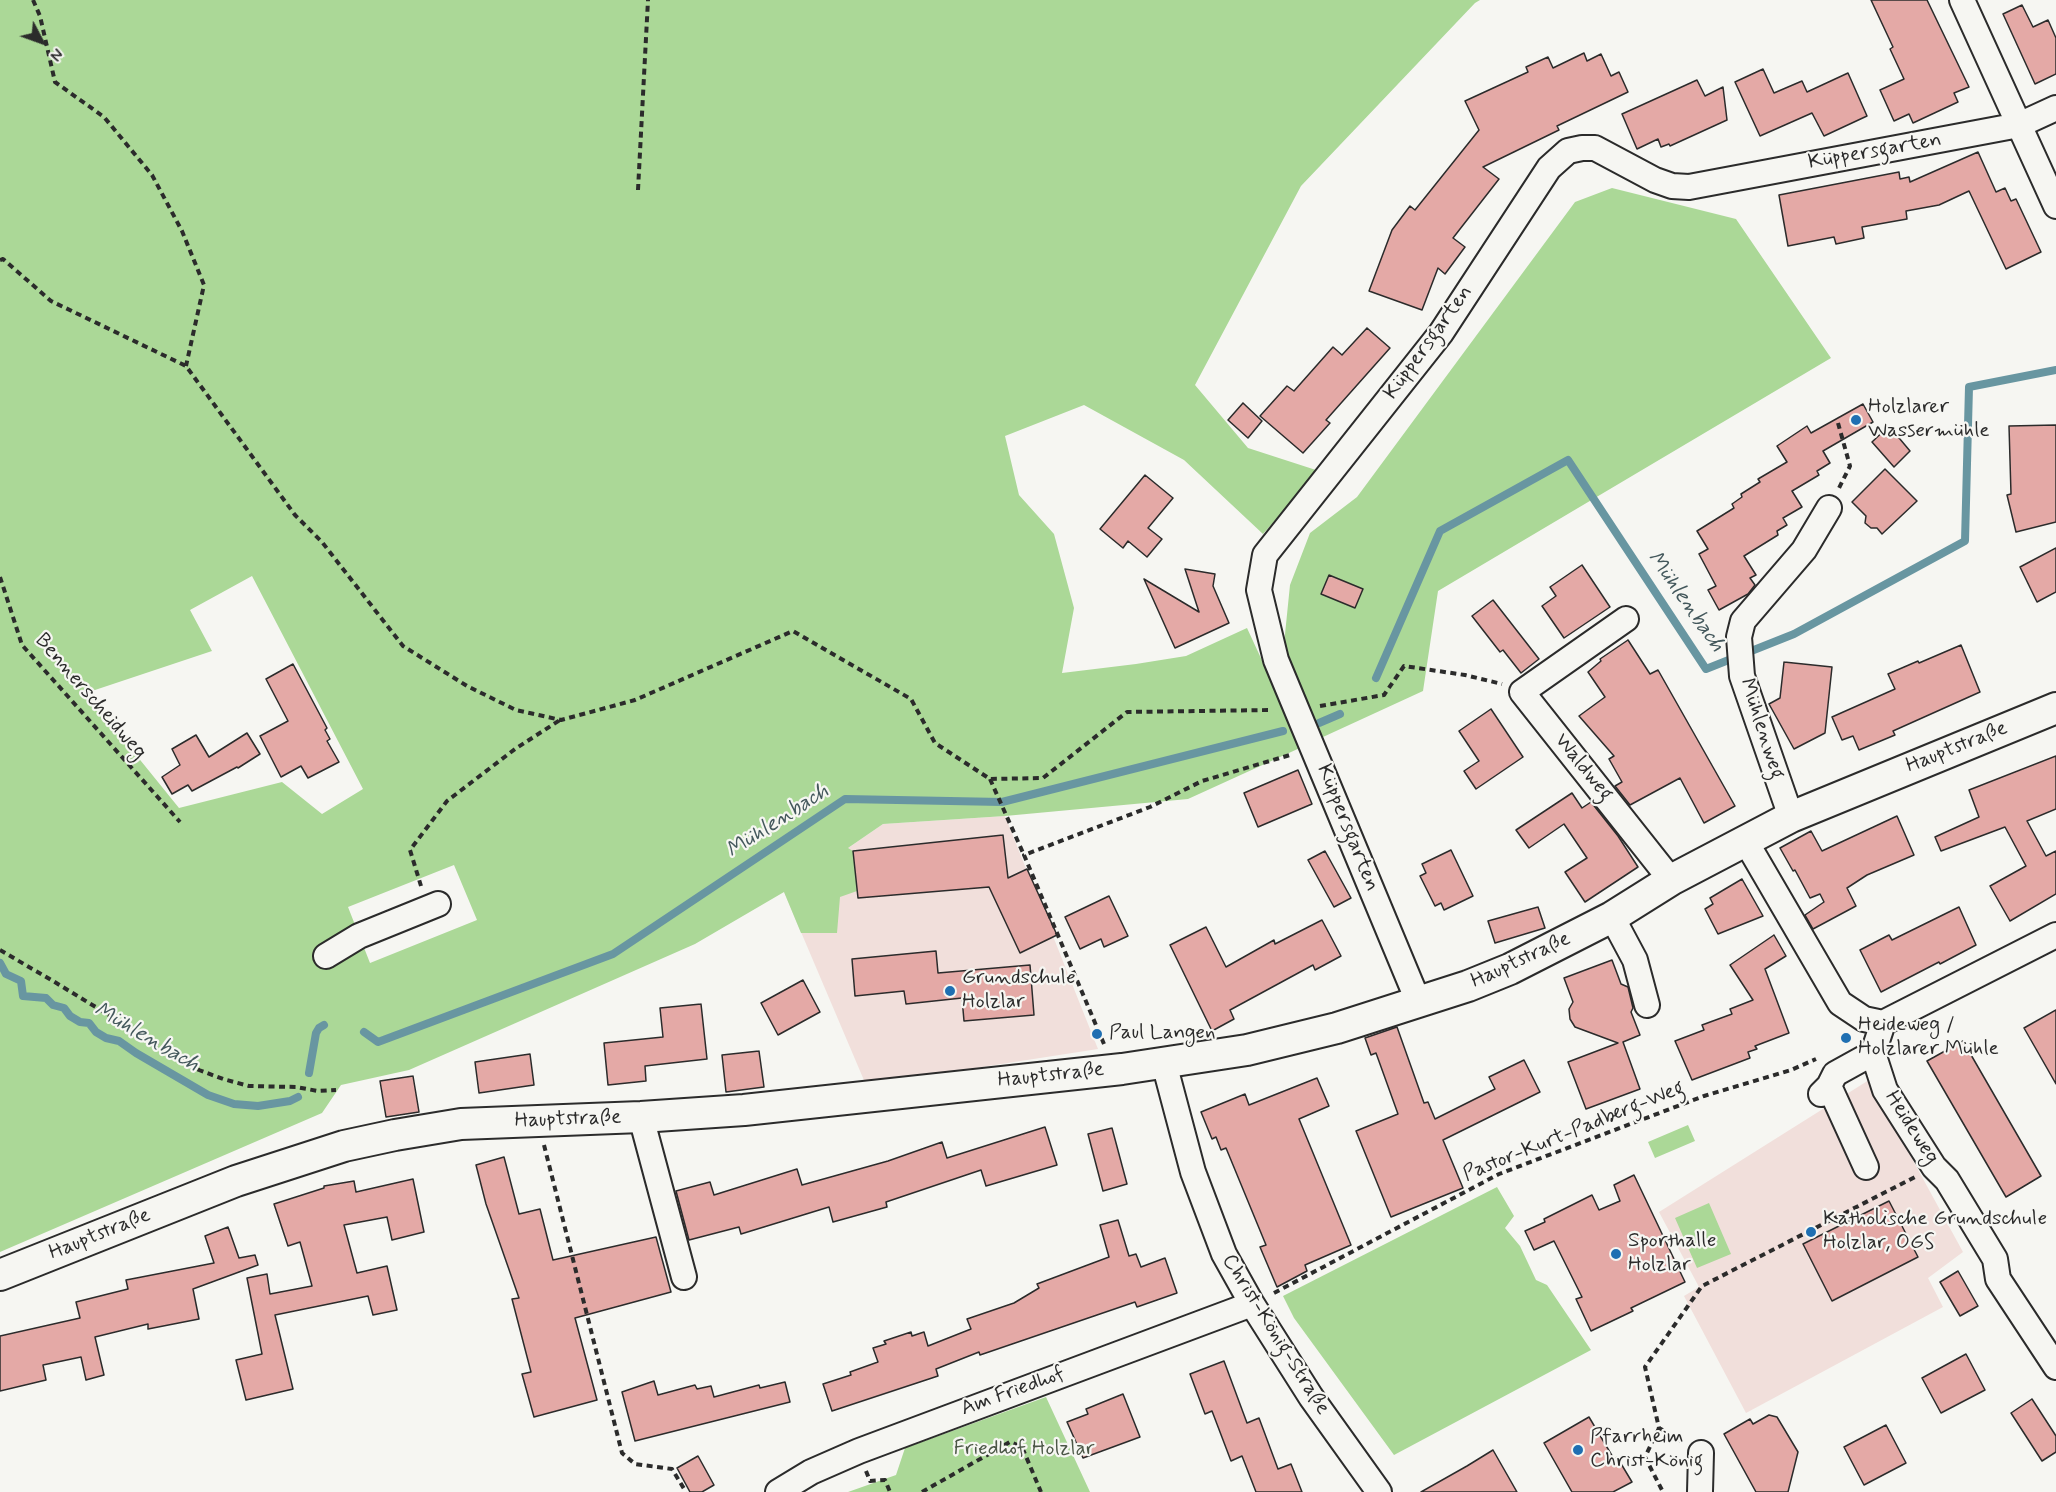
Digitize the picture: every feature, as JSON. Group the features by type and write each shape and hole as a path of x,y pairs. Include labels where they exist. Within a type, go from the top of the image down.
{"main road":[{"name":"Hauptstraße","path":"0,1275 236,1181 344,1146 395,1135 461,1125 641,1118 744,1110 1110,1070 1247,1050 1338,1028 1467,986 1510,969 1612,917 1671,880 1791,817 2056,708"}],"street":[{"path":"1962,0 2056,206"},
{"name":"Küppersgarten","path":"1418,1001 1276,660 1265,623 1259,590 1265,555 1441,333 1549,168 1568,152 1582,148 1595,148 1654,180 1672,186 1689,187 2019,125 2056,108"},
{"name":"Mühlenweg","path":"1791,817 1742,676 1739,637 1743,621 1804,550 1829,508"},
{"path":"1522,692 1626,619"},
{"name":"Waldweg","path":"1522,692 1671,880"},
{"path":"1745,840 1840,1003 1863,1019 1883,1023 2056,935"},
{"path":"326,956 359,936 433,906"},
{"path":"1612,917 1635,960 1647,1005"},
{"path":"1866,1167 1825,1090 1835,1074 1873,1053 1883,1023"},
{"name":"Heideweg","path":"1873,1053 1885,1090 1934,1167 1947,1180 1995,1259 1998,1278 2056,1367"},
{"name":"Christ-König-Straße","path":"1164,1063 1193,1172 1224,1254 1252,1304 1311,1397 1379,1492"},
{"path":"641,1118 684,1277"},
{"name":"Am Friedhof","path":"778,1492 811,1472 900,1434 1252,1304"},
{"path":"1700,1492 1701,1453"}],"path":[{"path":"33,0 40,16 55,82 104,117 152,176 182,231 204,285 186,366"},
{"path":"638,190 648,0"},
{"path":"0,260 3,259 51,301 186,366 295,516 322,542 403,646 467,686 516,710 561,720"},
{"path":"1829,508 1850,466 1838,423"},
{"name":"Bennerscheidweg","path":"0,577 22,645 180,822"},
{"path":"433,906 410,850 447,801 515,749 561,720 635,700 793,631 912,699 935,742 990,779 1107,1052 1110,1070"},
{"path":"990,779 1043,778 1127,712 1298,710 1384,695 1404,666 1465,675 1522,692"},
{"path":"1024,855 1150,807 1202,781 1314,748"},
{"path":"0,950 199,1070 249,1086 296,1087 318,1091 336,1090"},
{"name":"Pastor-Kurt-Padberg-Weg","path":"1252,1304 1499,1174 1704,1096 1791,1070 1824,1055"},
{"path":"541,1121 542,1135 622,1453 635,1464 672,1469 686,1492"},
{"path":"1663,1492 1644,1457 1659,1428 1645,1368 1702,1286 1934,1167"},
{"path":"1659,1428 1701,1453"},
{"path":"922,1492 1010,1442 1022,1447 1041,1492"},
{"path":"884,1492 890,1491 885,1480"}],"shaded area":[{"name":"Grundschule Holzlar","path":"1005,816 1098,1049 866,1085 784,892 883,824"},
{"name":"Katholische Grundschule Holzlar, OGS","path":"1869,1080 1963,1252 1928,1278 1943,1307 1746,1413 1684,1296 1699,1287 1659,1212"}],"green space":[{"path":"0,0 1480,0 1301,186 1195,385 1248,448 1319,471 1263,534 1184,460 1084,405 1005,436 1019,495 1054,534 1074,608 1062,673 1186,656 1247,628 1302,747 1188,799 1005,816 883,824 848,848 853,851 857,891 840,897 837,933 801,933 784,892 695,944 409,1070 341,1085 322,1113 0,1252","holes":["252,576 363,789 322,814 282,782 179,808 86,693 212,651 190,610","454,865 477,920 370,963 348,907"]},
{"path":"1612,188 1736,219 1831,358 1438,591 1423,691 1323,737 1306,702 1284,644 1290,585 1310,533 1357,497 1575,202"},
{"path":"1688,1125 1695,1141 1655,1158 1648,1142"},
{"path":"1497,1187 1514,1216 1505,1228 1520,1246 1536,1280 1547,1285 1591,1350 1394,1455 1294,1318 1283,1296"},
{"path":"1709,1203 1731,1254 1697,1268 1675,1218"},
{"name":"Friedhof Holzlar","path":"1046,1397 1090,1492 848,1492 896,1475 905,1448"}],"building":[{"path":"1871,0 1927,0 1969,87 1954,93 1958,102 1913,123 1909,114 1894,121 1880,90 1904,79 1890,49 1893,47"},
{"path":"2022,5 2033,27 2048,20 2056,38 2056,74 2035,84 2003,14"},
{"path":"1584,53 1587,61 1601,54 1611,76 1619,72 1628,92 1557,126 1559,130 1483,167 1499,179 1453,238 1465,247 1445,274 1438,268 1422,310 1369,291 1392,230 1410,206 1415,210 1479,130 1465,101 1528,72 1526,67 1548,57 1553,68"},
{"path":"1763,69 1774,93 1802,81 1807,92 1848,73 1867,116 1824,136 1812,113 1760,136 1735,82"},
{"path":"1697,80 1705,96 1723,87 1727,120 1670,146 1669,144 1661,147 1658,139 1637,149 1622,114"},
{"path":"1978,152 1996,192 2005,188 2011,201 2016,199 2041,252 2006,269 1969,191 1939,205 1906,211 1907,219 1862,227 1864,238 1836,244 1834,237 1788,246 1779,195 1899,172 1900,179 1909,177 1910,182"},
{"path":"1367,328 1390,348 1326,420 1330,423 1303,453 1260,416 1287,386 1294,391 1333,347 1342,355"},
{"path":"1243,403 1262,421 1248,438 1228,420"},
{"path":"1863,404 1873,422 1823,451 1830,463 1817,471 1819,475 1792,491 1802,507 1783,518 1787,525 1777,531 1778,535 1744,556 1756,575 1750,578 1755,585 1748,594 1719,610 1708,590 1716,586 1699,554 1708,549 1697,531 1734,508 1732,504 1742,497 1741,494 1760,482 1758,479 1787,462 1777,446 1807,426 1811,433"},
{"path":"2056,425 2056,522 2016,532 2007,495 2011,494 2009,426"},
{"path":"1889,426 1910,451 1894,467 1872,442"},
{"path":"1885,469 1917,501 1882,534 1877,528 1871,528 1865,523 1866,516 1852,502"},
{"path":"1145,475 1173,498 1148,528 1162,539 1147,557 1128,541 1123,548 1100,529"},
{"path":"2056,548 2056,592 2037,602 2020,567"},
{"path":"1582,565 1610,607 1564,638 1542,606 1556,596 1550,587"},
{"path":"1185,569 1215,574 1213,586 1229,623 1175,648 1144,579 1199,612"},
{"path":"1329,575 1363,589 1355,608 1321,594"},
{"path":"1493,600 1539,659 1521,673 1503,650 1500,652 1472,616"},
{"path":"1628,640 1650,674 1658,670 1735,806 1704,823 1680,778 1630,805 1615,786 1622,782 1609,759 1614,756 1579,716 1605,697 1588,672 1601,661 1600,659"},
{"path":"1961,645 1980,692 1893,731 1895,735 1859,750 1853,736 1842,740 1832,717 1895,689 1888,674"},
{"path":"1784,662 1832,667 1825,733 1794,749 1769,704 1780,698"},
{"path":"293,664 327,728 325,730 330,739 327,741 339,762 308,778 301,766 281,777 260,736 288,721 266,679"},
{"path":"1491,709 1523,757 1476,789 1464,771 1479,761 1459,731"},
{"path":"247,733 260,754 192,791 188,785 172,794 162,777 180,765 172,749 196,735 209,757"},
{"path":"2056,756 2056,809 2027,821 2046,856 2056,851 2056,894 2010,921 1990,886 2026,866 2005,827 1941,851 1935,837 1979,817 1969,790"},
{"path":"1298,770 1312,804 1258,827 1244,793"},
{"path":"1572,793 1582,808 1591,802 1618,836 1638,867 1585,902 1565,872 1587,858 1564,824 1529,848 1516,830"},
{"path":"1897,816 1914,855 1867,875 1847,888 1856,906 1813,929 1805,915 1824,902 1820,894 1810,898 1780,848 1811,831 1822,851"},
{"path":"1003,835 1008,878 1027,869 1057,935 1020,953 989,887 858,898 853,851"},
{"path":"1451,850 1473,896 1444,910 1441,903 1435,906 1420,876 1426,873 1422,864"},
{"path":"1325,851 1351,898 1334,907 1308,860"},
{"path":"1742,879 1763,916 1718,934 1705,909 1713,904 1710,898"},
{"path":"1109,896 1128,936 1104,947 1101,939 1080,949 1065,917"},
{"path":"1538,907 1545,928 1495,943 1488,921"},
{"path":"1959,907 1976,945 1881,992 1860,950 1889,935 1892,940"},
{"path":"1322,920 1341,956 1315,970 1313,965 1230,1010 1234,1019 1212,1031 1170,945 1206,927 1226,967 1274,940 1275,944"},
{"path":"1774,935 1786,956 1765,969 1789,1033 1755,1046 1757,1049 1748,1052 1750,1058 1692,1080 1675,1041 1704,1030 1702,1025 1732,1014 1730,1009 1753,1000 1730,965"},
{"path":"936,951 938,973 1030,965 1034,1015 964,1021 962,998 906,1004 904,991 855,996 852,959"},
{"path":"1612,960 1621,984 1628,987 1633,1008 1631,1012 1640,1035 1623,1042 1640,1089 1586,1109 1568,1062 1618,1043 1575,1027 1570,1019 1569,1009 1573,1002 1564,978"},
{"path":"803,980 820,1012 778,1035 761,1003"},
{"path":"701,1004 707,1059 645,1066 646,1081 608,1085 604,1043 663,1037 660,1008"},
{"path":"2056,1010 2056,1084 2024,1028"},
{"path":"1397,1027 1424,1103 1428,1102 1435,1119 1495,1089 1489,1077 1524,1060 1540,1092 1443,1140 1463,1188 1391,1217 1356,1131 1398,1114 1376,1053 1371,1055 1365,1038"},
{"path":"1963,1041 2041,1176 2006,1197 1927,1061"},
{"path":"759,1051 764,1087 726,1092 722,1055"},
{"path":"530,1054 534,1085 479,1093 475,1062"},
{"path":"413,1076 419,1112 386,1117 380,1081"},
{"path":"1317,1078 1329,1106 1299,1119 1351,1245 1305,1265 1307,1271 1277,1287 1260,1247 1266,1245 1226,1148 1221,1150 1216,1137 1212,1139 1201,1112 1245,1094 1249,1105"},
{"path":"1045,1127 1057,1165 986,1186 981,1170 886,1202 887,1207 833,1222 829,1207 741,1234 739,1227 689,1240 676,1191 710,1182 714,1195 797,1169 802,1185 888,1161 942,1142 947,1158"},
{"path":"1112,1128 1127,1184 1103,1191 1088,1134"},
{"path":"504,1157 519,1214 540,1209 553,1260 656,1237 671,1292 575,1318 597,1400 534,1417 522,1374 531,1372 512,1299 519,1298 486,1204 476,1165"},
{"name":"Sporthalle Holzlar","path":"1634,1175 1685,1282 1631,1308 1633,1311 1591,1331 1576,1299 1582,1297 1554,1241 1534,1250 1525,1231 1592,1195 1599,1210 1620,1201 1614,1185"},
{"path":"413,1179 424,1232 392,1240 387,1217 344,1225 357,1273 387,1266 397,1310 373,1315 368,1296 275,1315 293,1389 246,1400 236,1360 262,1354 247,1278 267,1274 270,1294 312,1286 300,1242 288,1246 274,1204 324,1188 324,1186 354,1181 356,1192"},
{"path":"1889,1201 1918,1257 1832,1301 1803,1244"},
{"path":"1118,1220 1129,1256 1136,1254 1141,1267 1165,1258 1177,1293 1137,1307 1135,1302 980,1355 979,1352 936,1369 938,1376 832,1411 823,1384 851,1375 850,1372 878,1362 873,1348 886,1344 884,1341 911,1332 912,1336 924,1332 928,1346 971,1329 967,1319 1014,1303 1039,1288 1037,1284 1109,1257 1100,1225"},
{"path":"228,1227 239,1258 255,1255 258,1265 193,1289 199,1319 148,1329 148,1324 95,1337 104,1375 86,1380 81,1357 43,1365 46,1380 0,1391 0,1336 80,1318 76,1302 128,1289 126,1280 214,1263 205,1236"},
{"path":"1958,1271 1978,1306 1960,1316 1940,1282"},
{"path":"1966,1354 1985,1390 1941,1413 1922,1378"},
{"path":"1224,1361 1247,1423 1259,1418 1278,1469 1291,1464 1302,1492 1256,1492 1242,1456 1231,1461 1212,1411 1205,1414 1190,1374"},
{"path":"654,1381 658,1395 695,1385 697,1389 711,1386 714,1397 759,1385 760,1388 785,1382 790,1402 635,1441 622,1392"},
{"path":"1123,1394 1140,1437 1083,1458 1067,1422 1088,1414 1086,1409"},
{"path":"2032,1399 2056,1436 2056,1452 2042,1461 2011,1413"},
{"path":"1769,1415 1777,1417 1798,1452 1788,1492 1756,1492 1724,1434 1750,1419 1753,1424"},
{"name":"Pfarrheim Christ-König","path":"1589,1417 1614,1459 1617,1457 1632,1482 1613,1492 1572,1492 1544,1443"},
{"path":"1886,1425 1906,1463 1864,1485 1844,1447"},
{"path":"1493,1450 1517,1492 1421,1492 1467,1466"},
{"path":"698,1456 714,1485 702,1492 690,1492 677,1468"}],"waterway":[{"name":"Mühlenbach","path":"1376,678 1440,531 1568,460 1706,669 1794,634 1965,541 1969,387 2056,370"},
{"name":"Mühlenbach","path":"1319,723 1340,714"},
{"name":"Mühlenbach","path":"364,1032 378,1042 613,954 845,799 1002,802 1283,731"},
{"name":"Mühlenbach","path":"0,963 6,974 21,981 23,996 46,998 53,1005 64,1008 70,1016 80,1022 89,1023 96,1032 106,1038 119,1041 208,1095 234,1104 258,1106 290,1101 298,1097"},
{"name":"Mühlenbach","path":"309,1073 316,1033 324,1025"}],"place":[{"name":"Holzlarer Wassermühle","path":"1856,420"},
{"name":"Grundschule Holzlar","path":"950,991"},
{"name":"Paul Langen","path":"1097,1034"},
{"name":"Heideweg / Holzlarer Mühle","path":"1846,1038"},
{"name":"Katholische Grundschule Holzlar, OGS","path":"1811,1232"},
{"name":"Sporthalle Holzlar","path":"1616,1254"},
{"name":"Pfarrheim Christ-König","path":"1578,1450"}]}
